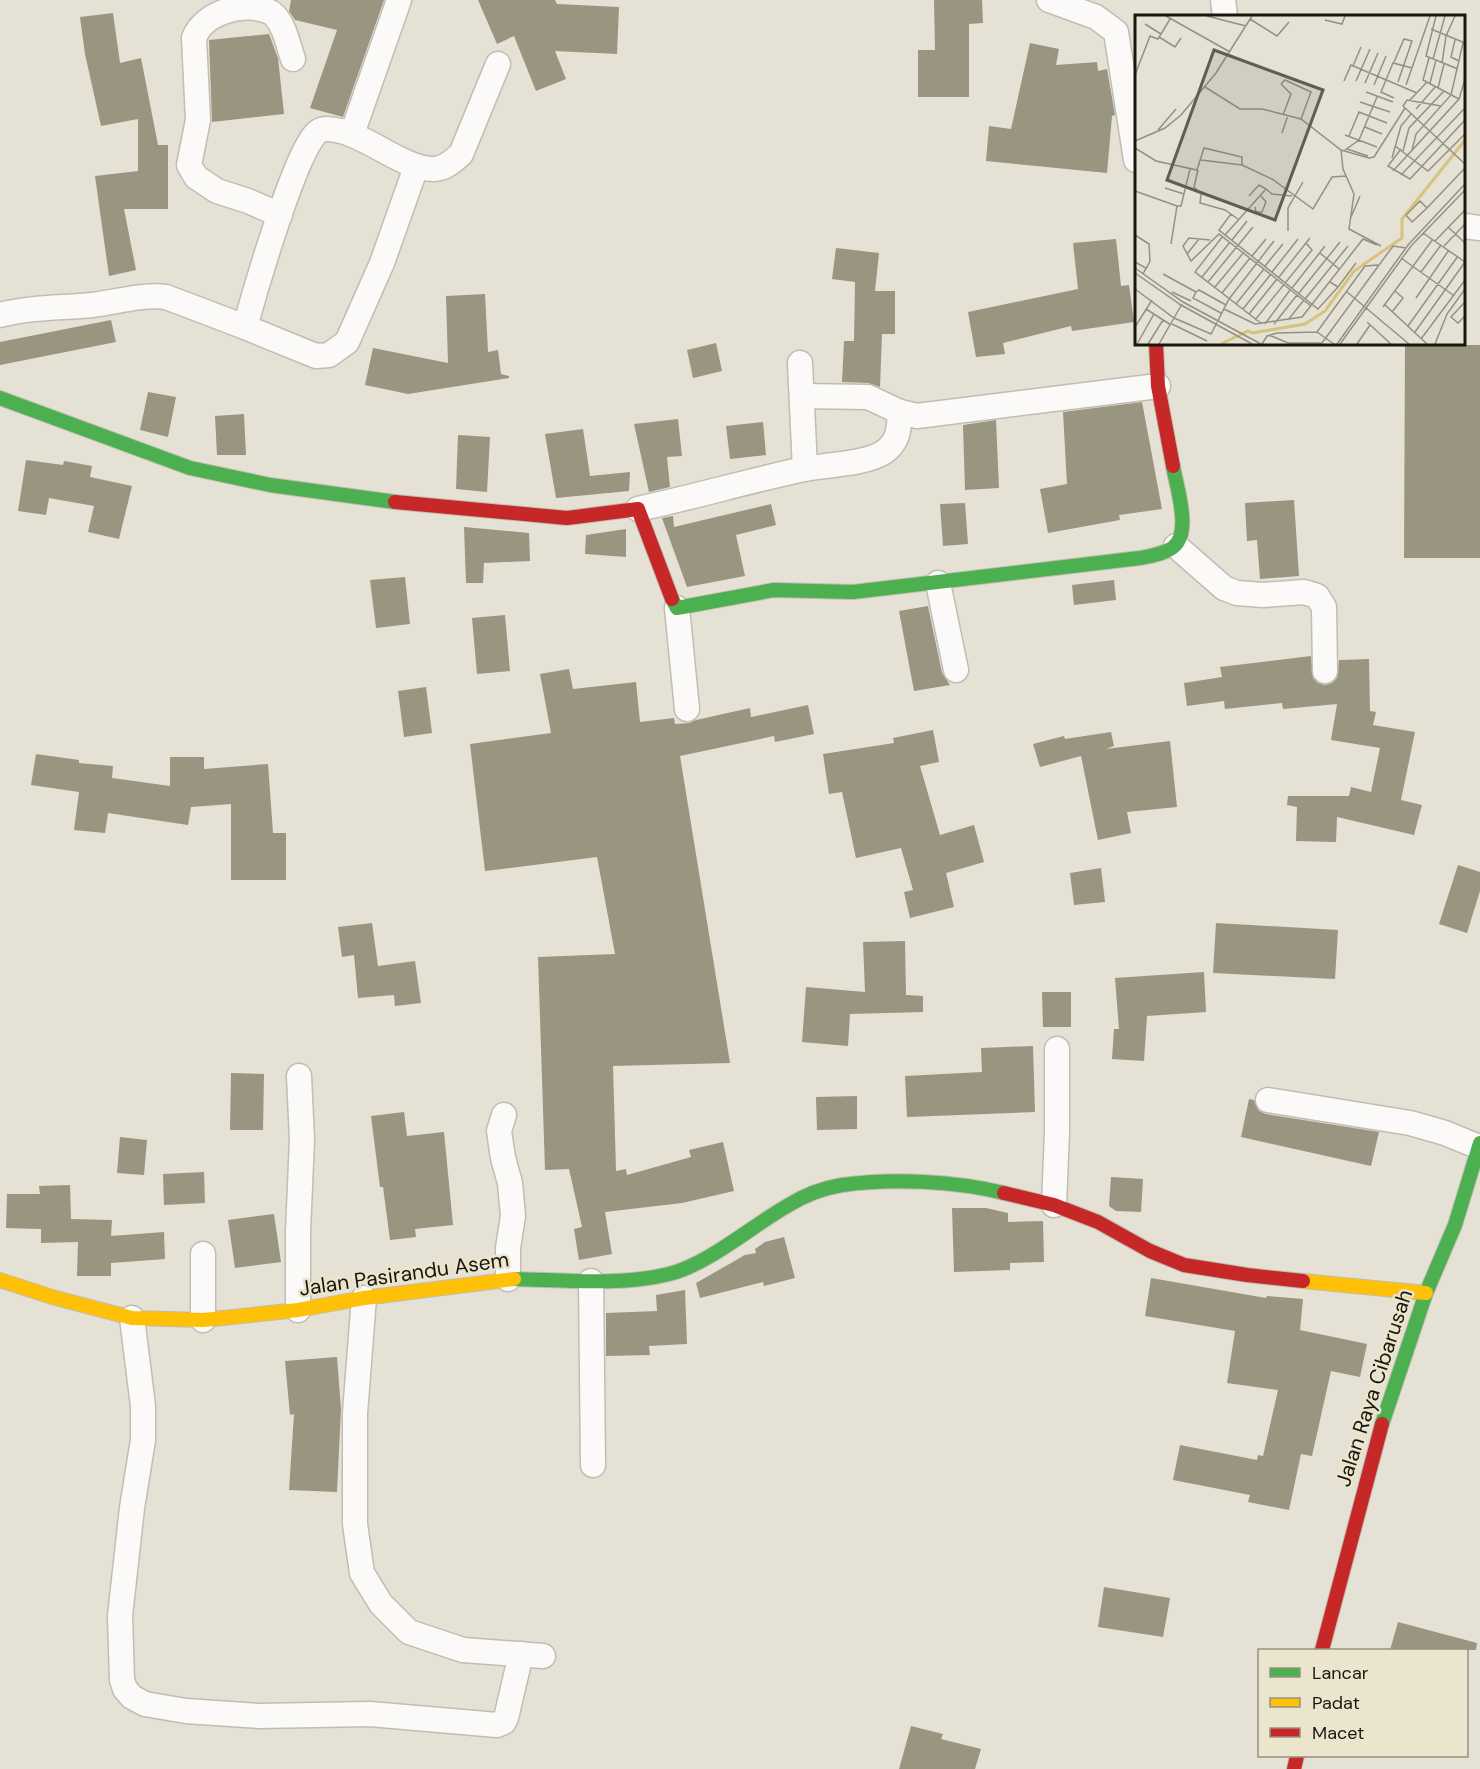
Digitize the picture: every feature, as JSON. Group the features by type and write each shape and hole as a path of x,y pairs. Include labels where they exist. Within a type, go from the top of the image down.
{"street":[{"path":"352,134 399,0"},
{"path":"1049,0 1126,31 1135,137"},
{"path":"280,215 217,191 196,177 189,165 198,120 194,38 198,28 205,20 220,11 246,5 260,6 279,20 293,59"},
{"path":"245,327 263,265 302,155 318,131 330,128 352,134 416,166 435,169 449,165 461,154 498,64"},
{"path":"0,315 20,310 92,305 154,296 166,297 316,356 329,355 347,342 381,263 416,166"},
{"path":"1465,226 1480,228"},
{"path":"677,608 774,591 853,592 1140,558 1169,551 1181,540 1183,522 1158,386 1156,345"},
{"path":"800,363 805,469"},
{"path":"802,396 868,397 900,412 917,416 1158,386"},
{"path":"0,398 190,468 270,485 413,504 567,518 638,509 805,469 870,458 884,453 895,443 900,412"},
{"path":"638,509 677,608 687,709"},
{"path":"1176,546 1206,574 1230,591 1263,595 1308,592 1317,596 1324,607 1326,671"},
{"path":"938,583 956,670"},
{"path":"1054,1205 1057,1049"},
{"path":"298,1076 302,1139 298,1232 298,1310"},
{"path":"1268,1100 1410,1123 1479,1145"},
{"path":"504,1115 499,1131 510,1183 513,1216 508,1248 508,1279"},
{"name":"Jalan Raya Cibarusah","path":"1322,1649 1353,1525 1384,1416 1426,1293 1455,1225 1479,1145"},
{"name":"Jalan Pasirandu Asem","path":"0,1280 52,1297 132,1318 203,1320 298,1310 364,1298 508,1279 591,1281 644,1278 670,1274 708,1257 802,1197 841,1185 910,1181 989,1189 1054,1205 1098,1222 1149,1251 1184,1264 1247,1275 1426,1293"},
{"path":"203,1254 203,1320"},
{"path":"591,1281 593,1465"},
{"path":"132,1318 143,1406 143,1440 132,1508 120,1616 122,1680 125,1689 132,1697 145,1704 186,1711 259,1716 370,1714 497,1725 504,1722 506,1718 532,1655 463,1650 409,1632 381,1604 362,1573 355,1524 355,1424 364,1298"}],"building":[{"path":"291,0 384,0 343,117 310,108 337,30 295,20 289,11"},
{"path":"478,0 555,0 557,4 619,7 617,54 555,51 566,79 536,91 514,36 497,44"},
{"path":"934,0 982,0 983,23 969,24 969,97 918,97 918,50 935,50"},
{"path":"113,13 120,63 141,58 158,145 168,145 168,209 124,209 136,270 109,276 95,176 138,171 138,119 101,126 85,54 80,17"},
{"path":"269,34 278,58 284,114 212,122 209,40"},
{"path":"1030,43 1059,49 1056,65 1097,62 1098,71 1107,69 1115,115 1112,116 1107,173 986,161 989,126 1011,129"},
{"path":"1116,239 1121,286 1129,285 1134,322 1072,331 1071,326 1003,343 1005,354 976,357 968,312 1078,289 1073,243"},
{"path":"836,248 879,253 875,291 895,291 895,334 882,334 880,387 868,383 842,382 844,341 854,341 855,282 832,279"},
{"path":"485,294 488,352 498,350 501,374 509,378 408,394 365,385 373,348 448,363 446,296"},
{"path":"111,320 116,342 0,365 0,342"},
{"path":"716,343 722,371 693,378 687,350"},
{"path":"1405,345 1480,345 1480,558 1404,558"},
{"path":"148,392 176,397 168,437 140,430"},
{"path":"1142,402 1162,509 1119,515 1120,520 1048,533 1040,489 1067,484 1063,412"},
{"path":"244,414 246,455 217,455 215,416"},
{"path":"678,419 682,456 667,457 670,487 649,492 634,424"},
{"path":"996,420 999,488 965,490 963,425"},
{"path":"763,422 766,455 730,459 726,426"},
{"path":"583,429 590,476 630,472 629,491 556,498 545,434"},
{"path":"458,435 490,437 487,492 456,489"},
{"path":"26,460 63,465 64,461 92,466 90,477 132,486 119,539 88,532 94,506 49,498 46,515 18,511"},
{"path":"1294,500 1299,576 1260,579 1257,540 1247,541 1245,503"},
{"path":"965,503 968,544 943,546 940,504"},
{"path":"771,504 776,525 736,535 745,576 687,587 662,518 673,516 674,527"},
{"path":"464,527 529,533 530,561 484,563 483,583 466,583"},
{"path":"626,529 626,557 585,554 586,535"},
{"path":"405,577 410,624 376,628 370,580"},
{"path":"1114,580 1116,600 1074,605 1072,585"},
{"path":"928,606 942,673 950,685 914,691 899,611"},
{"path":"505,615 510,671 477,674 472,618"},
{"path":"1311,656 1313,678 1325,685 1337,678 1339,660 1369,659 1370,711 1376,712 1373,725 1415,732 1401,800 1422,805 1414,835 1337,817 1336,842 1296,841 1297,807 1287,805 1288,796 1349,796 1351,787 1371,792 1380,748 1331,740 1337,704 1283,709 1282,703 1225,709 1224,701 1187,706 1184,683 1222,677 1220,667"},
{"path":"569,669 573,689 636,682 640,722 674,718 675,724 689,723 750,708 751,717 808,705 814,734 775,742 774,736 680,756 730,1063 613,1066 616,1171 626,1169 627,1175 691,1157 689,1150 723,1142 734,1191 682,1203 605,1212 612,1254 579,1260 574,1229 582,1227 569,1169 545,1170 538,957 615,954 597,857 485,871 470,744 551,733 540,674"},
{"path":"426,687 432,733 404,737 398,691"},
{"path":"933,730 939,762 920,766 940,835 974,825 984,862 946,873 954,907 910,918 904,892 913,890 901,848 856,858 842,792 829,794 823,754 894,743 893,738"},
{"path":"1111,732 1114,746 1106,749 1170,741 1177,807 1127,812 1131,833 1098,840 1081,756 1040,767 1033,744 1064,736 1065,739"},
{"path":"36,754 79,760 79,763 113,766 112,778 170,786 170,757 204,757 204,769 268,764 273,833 286,833 286,880 231,880 231,804 191,807 188,825 108,813 105,833 74,830 79,792 31,785"},
{"path":"1458,865 1480,872 1480,891 1467,933 1439,924"},
{"path":"1101,868 1105,902 1074,905 1070,873"},
{"path":"372,923 378,966 415,961 421,1003 395,1006 394,995 358,998 354,955 342,957 338,927"},
{"path":"1216,923 1338,930 1335,979 1213,973"},
{"path":"905,941 906,995 923,996 923,1012 850,1014 848,1046 802,1042 806,987 865,992 863,942"},
{"path":"1204,972 1206,1012 1147,1016 1144,1061 1112,1059 1114,1029 1119,1029 1115,978"},
{"path":"1042,992 1071,992 1071,1027 1043,1027"},
{"path":"1033,1046 1035,1112 907,1117 905,1076 982,1072 981,1048"},
{"path":"231,1073 264,1074 263,1130 230,1130"},
{"path":"857,1096 857,1129 817,1130 816,1097"},
{"path":"1249,1099 1254,1100 1259,1111 1266,1114 1379,1132 1371,1166 1241,1137"},
{"path":"404,1112 407,1136 444,1132 453,1225 415,1229 416,1237 390,1240 383,1187 380,1187 371,1116"},
{"path":"120,1137 147,1140 144,1175 117,1173"},
{"path":"204,1172 205,1203 164,1205 163,1174"},
{"path":"1111,1177 1143,1179 1141,1212 1116,1211 1109,1206"},
{"path":"70,1185 71,1219 112,1220 111,1236 164,1232 165,1259 111,1263 111,1276 77,1276 78,1242 41,1243 41,1229 6,1228 7,1194 40,1194 39,1186"},
{"path":"952,1208 986,1208 1008,1213 1008,1222 1043,1221 1044,1262 1010,1263 1010,1270 954,1272"},
{"path":"274,1214 281,1262 235,1268 228,1220"},
{"path":"784,1237 795,1278 764,1286 763,1282 700,1298 696,1283 745,1255 756,1253 755,1249 765,1242"},
{"path":"1151,1278 1266,1298 1267,1296 1303,1299 1300,1330 1367,1344 1360,1377 1331,1371 1312,1456 1301,1454 1289,1510 1248,1502 1250,1495 1173,1480 1180,1445 1257,1460 1258,1455 1263,1456 1278,1390 1227,1383 1235,1331 1145,1316"},
{"path":"685,1290 687,1344 649,1346 650,1355 606,1356 606,1313 657,1311 656,1295"},
{"path":"337,1357 341,1409 337,1492 289,1490 294,1414 290,1415 285,1361"},
{"path":"1104,1587 1170,1598 1163,1637 1098,1627"},
{"path":"1398,1622 1477,1643 1476,1650 1390,1649"},
{"path":"911,1726 943,1734 941,1739 981,1749 975,1769 899,1769"}],"traffic: fast":[{"path":"0,398 190,468 270,485 395,502"},
{"path":"672,599 677,608 774,590 853,592 1140,558 1165,552 1178,541 1181,532 1182,509 1173,466"},
{"path":"1382,1424 1426,1293 1455,1225 1480,1143"},
{"path":"514,1279 612,1281 669,1274 714,1254 773,1214 800,1199 820,1190 842,1185 902,1181 944,1183 1004,1193"}],"traffic: slow":[{"path":"0,1280 52,1297 132,1318 203,1320 298,1310 364,1298 514,1279"},
{"path":"1303,1281 1426,1293"}],"traffic: jam":[{"path":"1156,345 1158,386 1173,466"},
{"path":"395,502 567,518 638,509 672,599"},
{"path":"1004,1193 1054,1205 1098,1222 1150,1251 1184,1265 1303,1281"},
{"path":"1322,1649 1382,1424"},
{"path":"1294,1769 1297,1757"}]}
